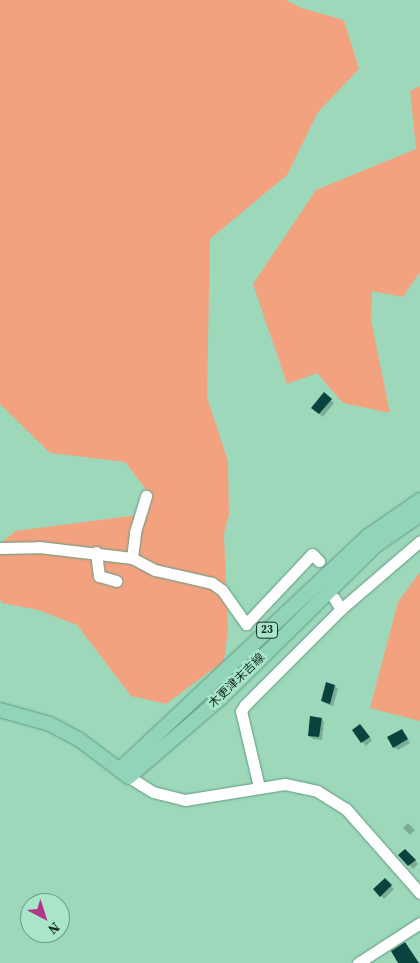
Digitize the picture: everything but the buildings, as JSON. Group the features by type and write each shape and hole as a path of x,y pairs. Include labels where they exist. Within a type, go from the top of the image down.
{"main road":[{"name":"木更津末吉線","path":"125,773 255,642 368,536 420,500"},
{"name":"木更津末吉線","path":"125,773 222,697 361,558 420,515"},
{"path":"0,710 50,724 80,740 125,773"}],"street":[{"path":"132,558 135,532 146,496"},
{"path":"259,787 241,711 341,609 420,541"},
{"path":"0,548 39,547 96,552 132,558 156,570 212,583 222,590 246,624 255,642"},
{"path":"96,552 99,576 116,581"},
{"path":"246,624 312,554 319,561"},
{"path":"334,598 341,609"},
{"path":"125,773 153,792 185,800 259,787 299,785 332,799 346,809 420,892"},
{"path":"358,963 420,923"}],"shaded area":[{"path":"0,0 286,0 301,8 344,20 359,69 318,112 287,175 210,239 207,397 228,461 229,514 224,534 228,630 224,661 166,704 131,696 77,625 38,610 2,603 0,599 0,544 15,531 139,515 151,496 125,462 50,453 0,404"},
{"path":"420,86 420,272 403,297 372,291 371,320 390,413 343,403 317,373 287,384 253,284 316,190 416,149 410,91"},
{"path":"420,572 420,721 370,708 398,602"}]}
